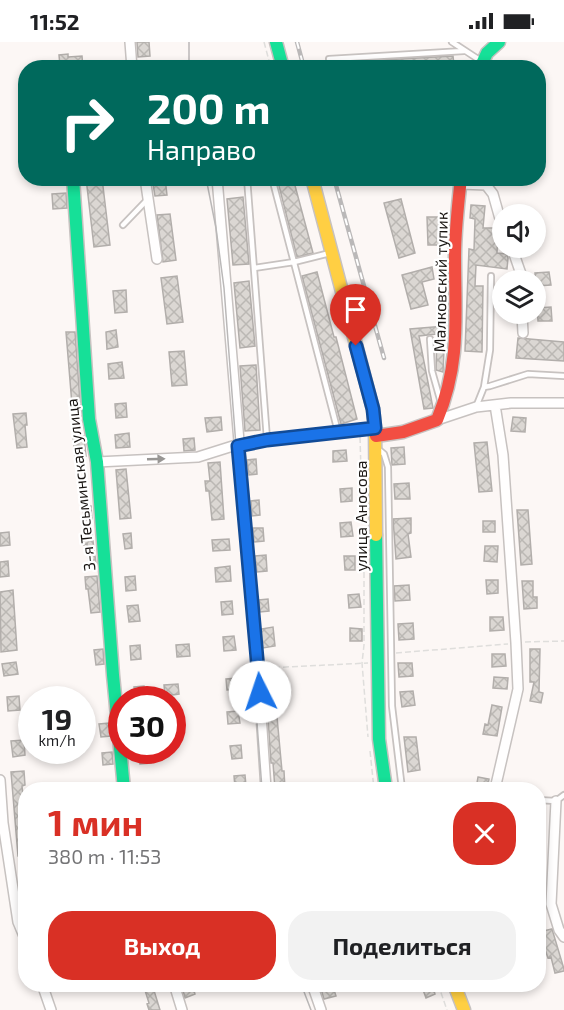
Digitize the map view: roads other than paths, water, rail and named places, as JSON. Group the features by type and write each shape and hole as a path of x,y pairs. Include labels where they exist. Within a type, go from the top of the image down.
{"street":[{"path":"130,42 131,60"},
{"path":"276,42 281,60"},
{"path":"483,60 493,46 499,42"},
{"name":"3-я Тесьминская улица","path":"74,186 89,419 98,462 113,675 123,782"},
{"path":"146,186 158,259"},
{"path":"218,186 226,269 235,446 258,669 266,782"},
{"name":"улица Аносова","path":"314,186 373,409 376,437 379,739 385,782"},
{"name":"Малковский тупик","path":"437,420 443,408 453,372 456,350 454,255 461,186"},
{"path":"487,186 496,204"},
{"path":"523,324 523,333"},
{"path":"98,462 198,458 235,446 267,440 360,429 376,437 403,432 476,407 564,403"},
{"path":"495,405 503,455 518,689 497,782"},
{"path":"0,780 3,823 18,922"},
{"path":"560,798 551,904 559,930 564,937"},
{"path":"45,992 51,1010"},
{"path":"176,992 182,1010"},
{"path":"315,992 321,1010"},
{"path":"457,992 464,1010"}],"lane":[{"path":"452,42 475,60"},
{"path":"329,58 464,51"},
{"path":"248,186 267,440"},
{"path":"274,186 338,432"},
{"path":"123,225 148,199"},
{"path":"254,268 331,253"},
{"path":"476,407 483,387 490,350 490,276"},
{"path":"430,339 432,372 443,408"},
{"path":"483,387 528,374 564,376"},
{"path":"376,437 388,467 392,706 401,782"}],"tram line":[{"path":"189,42 189,60"},
{"path":"208,186 224,288 261,782"},
{"path":"304,992 311,1010"}],"railway":[{"path":"297,42 302,60"},
{"path":"336,186 384,358"}]}
